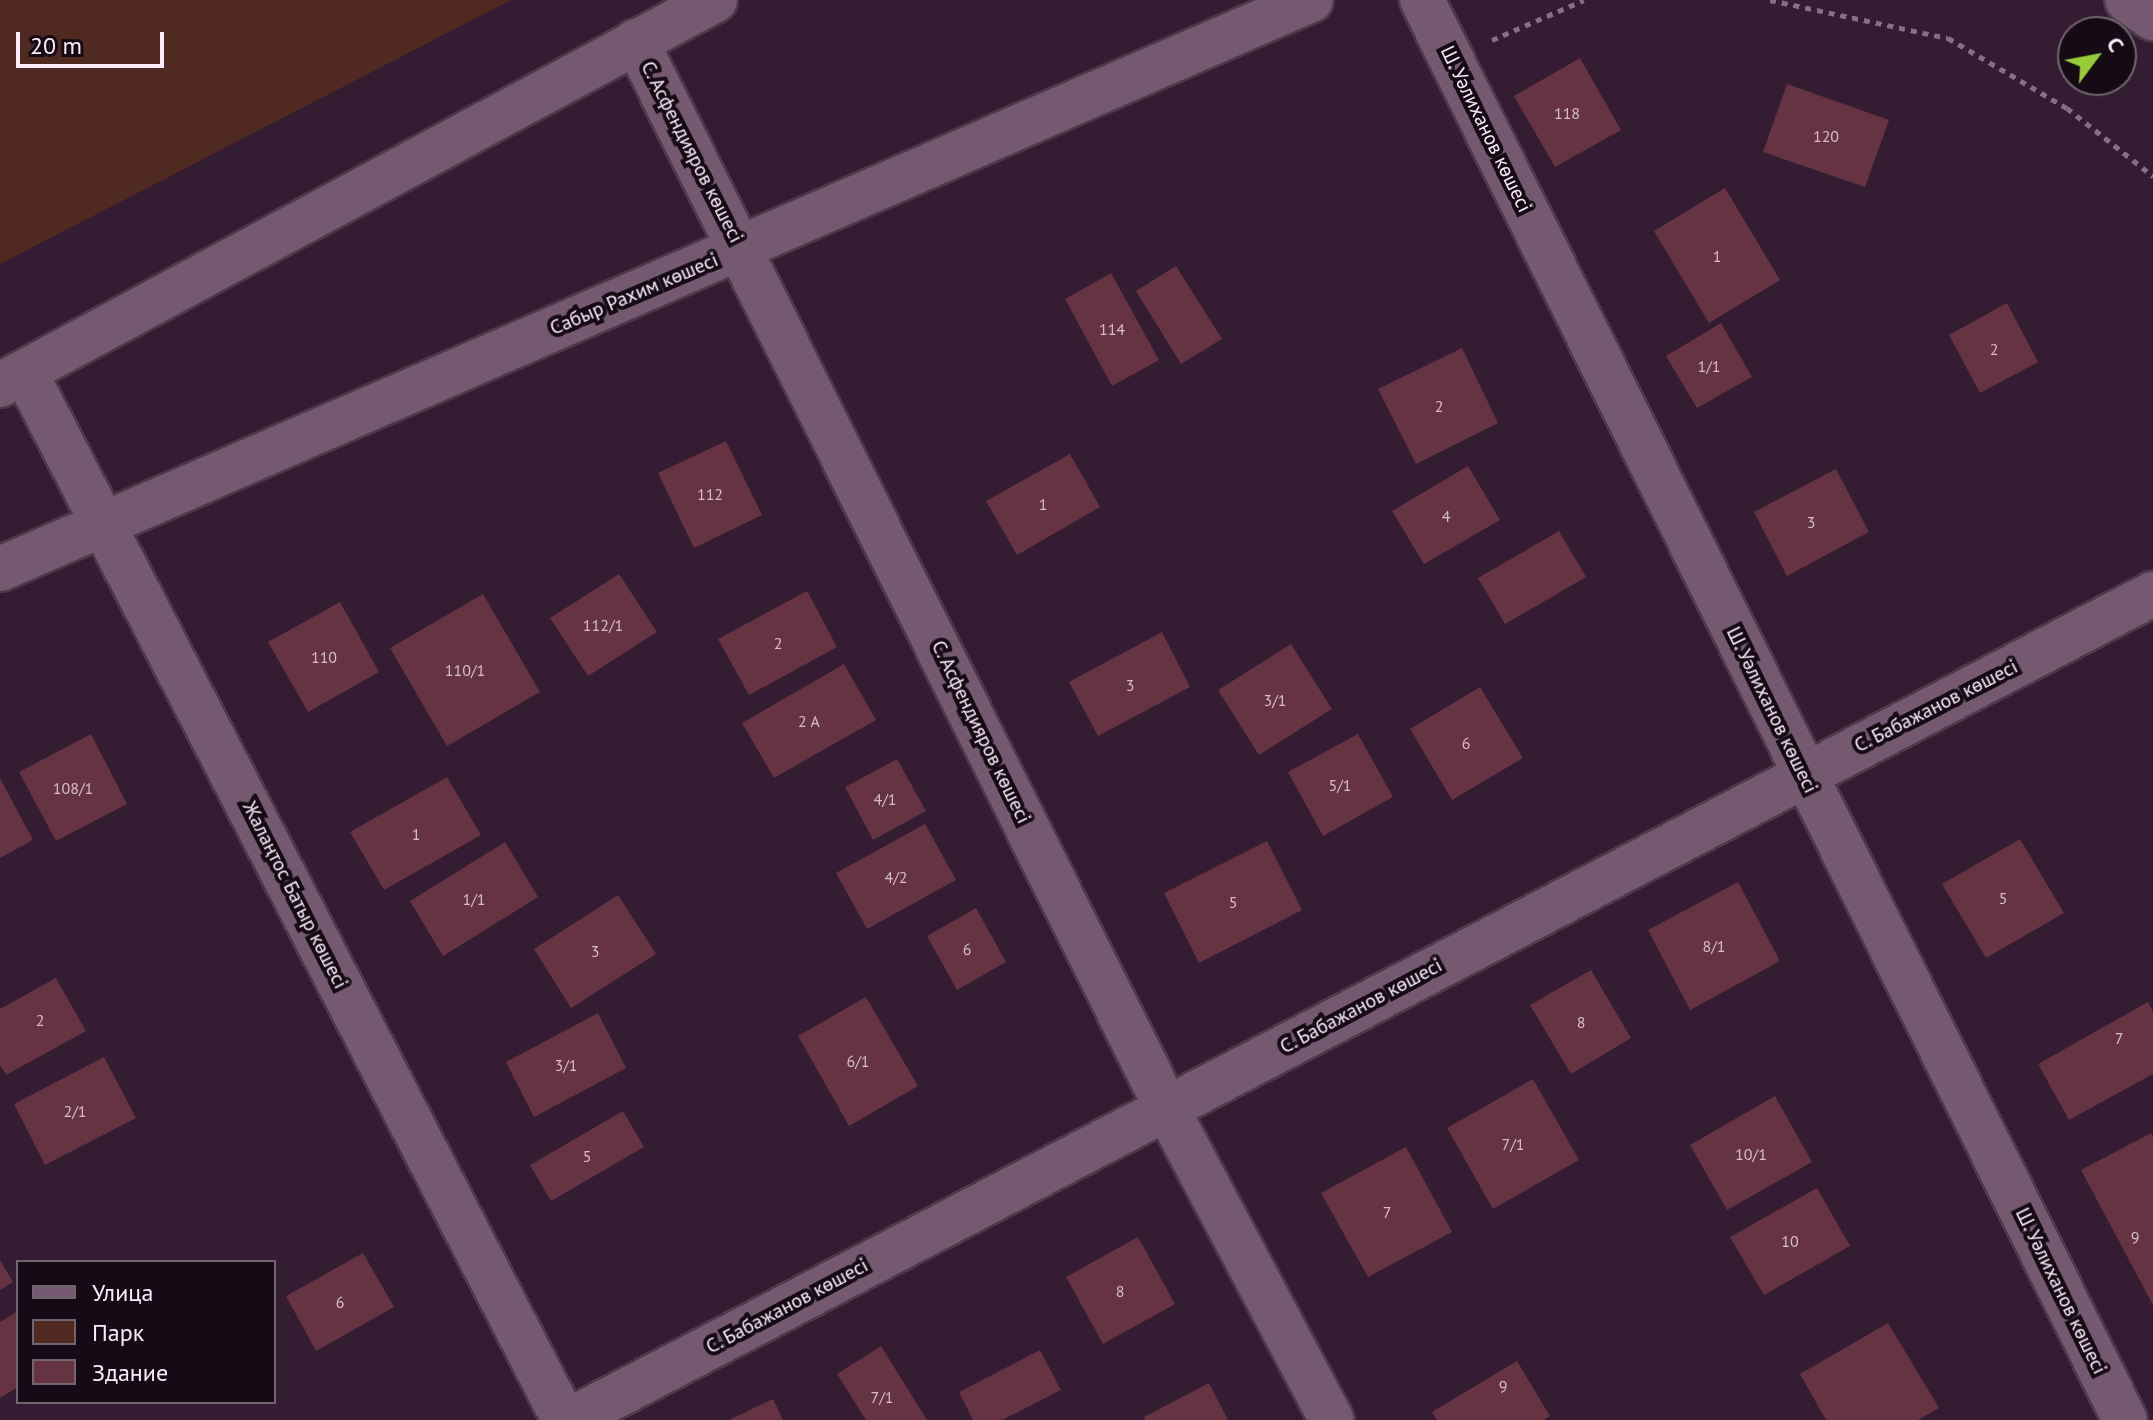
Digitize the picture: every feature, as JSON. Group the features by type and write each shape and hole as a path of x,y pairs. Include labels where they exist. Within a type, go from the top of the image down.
{"street":[{"path":"12,378 715,0"},
{"name":"Сабыр Рахим көшесі","path":"0,569 1311,0"},
{"name":"Ш. Уәлиханов көшесі","path":"1422,0 2125,1420"},
{"path":"2127,0 2153,18"},
{"name":"С. Асфендияров көшесі","path":"636,41 1166,1107 1332,1420"},
{"name":"Жалаңтос Батыр көшесі","path":"12,378 104,522 564,1420"},
{"name":"С. Бабажанов көшесі","path":"570,1420 2153,594"}],"path":[{"path":"1450,58 1584,0"},
{"path":"1770,0 1948,38 2067,108 2153,176"}],"green space":[{"path":"0,0 511,0 0,264"}],"building":[{"path":"1580,58 1621,130 1555,167 1514,96"},
{"path":"1787,84 1889,120 1865,187 1763,152"},
{"path":"1725,188 1780,280 1709,323 1654,231"},
{"path":"1176,266 1222,339 1181,364 1136,291"},
{"path":"1111,273 1159,360 1112,386 1065,299"},
{"path":"2007,303 2038,362 1980,393 1949,335"},
{"path":"1721,323 1752,377 1697,408 1666,356"},
{"path":"1462,348 1498,423 1416,464 1378,389"},
{"path":"726,441 762,515 694,548 658,473"},
{"path":"1070,454 1100,507 1017,555 986,501"},
{"path":"1468,466 1500,520 1424,564 1392,511"},
{"path":"1836,469 1869,532 1787,576 1754,512"},
{"path":"1559,531 1586,577 1505,624 1478,578"},
{"path":"619,574 657,632 588,676 550,618"},
{"path":"807,591 837,647 749,695 718,639"},
{"path":"483,594 540,692 447,746 390,648"},
{"path":"340,602 379,672 308,712 268,642"},
{"path":"1162,632 1190,687 1098,736 1069,682"},
{"path":"1291,644 1332,709 1259,755 1218,690"},
{"path":"844,664 876,720 774,778 742,723"},
{"path":"1480,687 1523,758 1452,800 1410,729"},
{"path":"91,734 127,804 56,841 19,772"},
{"path":"1358,734 1393,797 1323,836 1288,772"},
{"path":"897,759 926,811 873,840 845,787"},
{"path":"447,777 481,835 384,890 350,832"},
{"path":"0,778 33,840 0,858"},
{"path":"925,824 956,880 867,929 836,873"},
{"path":"2020,839 2064,913 1986,958 1942,884"},
{"path":"1267,841 1302,910 1199,963 1164,893"},
{"path":"505,842 538,897 443,956 410,901"},
{"path":"1738,882 1780,961 1690,1010 1648,930"},
{"path":"618,895 656,954 571,1008 534,949"},
{"path":"976,908 1006,962 957,990 927,936"},
{"path":"1591,970 1631,1038 1571,1074 1530,1005"},
{"path":"56,978 86,1031 6,1075 0,1065 0,1009"},
{"path":"866,997 918,1086 849,1126 798,1036"},
{"path":"2148,1002 2153,1012 2153,1074 2069,1120 2038,1064"},
{"path":"598,1013 626,1068 534,1117 506,1062"},
{"path":"104,1057 136,1118 45,1165 14,1104"},
{"path":"1533,1079 1579,1160 1493,1209 1447,1128"},
{"path":"1775,1096 1812,1162 1727,1210 1690,1145"},
{"path":"623,1111 644,1147 551,1201 530,1165"},
{"path":"2151,1133 2153,1137 2153,1305 2081,1170"},
{"path":"1406,1147 1452,1232 1368,1277 1321,1193"},
{"path":"1817,1188 1850,1246 1764,1295 1730,1237"},
{"path":"1138,1237 1175,1304 1103,1344 1066,1277"},
{"path":"363,1253 394,1307 316,1351 286,1296"},
{"path":"0,1260 13,1282 0,1290"},
{"path":"16,1312 16,1388 0,1398 0,1322"},
{"path":"1888,1323 1939,1408 1918,1420 1826,1420 1800,1374"},
{"path":"881,1346 927,1420 866,1420 837,1374"},
{"path":"1040,1350 1061,1390 1002,1420 973,1420 959,1392"},
{"path":"1517,1361 1550,1416 1543,1420 1437,1420 1432,1412"},
{"path":"1209,1383 1228,1420 1145,1420 1144,1417"},
{"path":"773,1399 783,1420 729,1420"}]}
